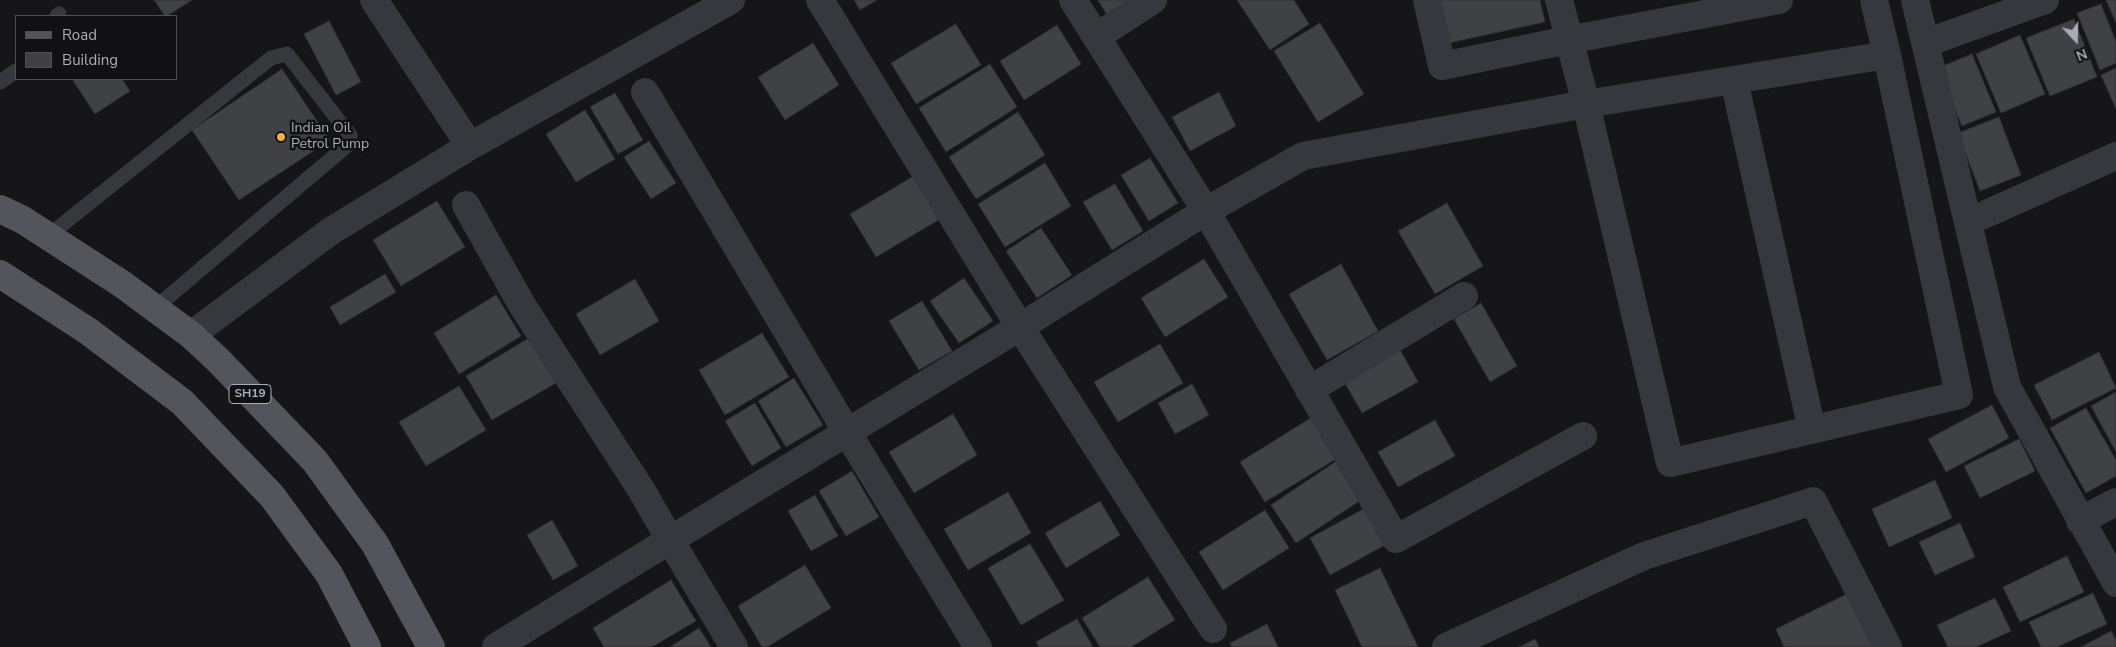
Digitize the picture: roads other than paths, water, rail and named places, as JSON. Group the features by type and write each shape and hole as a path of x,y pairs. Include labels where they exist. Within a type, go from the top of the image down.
{"main road":[{"name":"SH19","path":"0,209 23,220 122,284 191,335 218,360 315,462 375,544 431,647"},
{"path":"0,274 88,331 182,402 272,496 329,574 362,645"}],"street":[{"path":"374,0 470,146"},
{"path":"191,335 331,231 470,146 731,0"},
{"path":"820,0 1020,328 1213,630"},
{"path":"1073,0 1206,211 1396,539 1583,436"},
{"path":"1096,37 1153,0"},
{"path":"1427,0 1442,66 1568,40 1716,6 1779,0"},
{"path":"1559,0 1586,104 1670,463 1959,395 1874,0"},
{"path":"1915,0 2007,387 2116,583"},
{"path":"1926,43 2045,0"},
{"path":"496,647 1020,328 1206,211 1303,156 1586,104 1887,55"},
{"path":"1734,80 1812,430"},
{"path":"645,92 847,432 978,647"},
{"path":"1968,222 2116,156"},
{"path":"466,205 522,305 642,491 734,647"},
{"path":"1309,390 1464,296"},
{"path":"1446,647 1644,556 1813,501 1888,647"},
{"path":"2080,521 2116,502"}],"lane":[{"path":"48,236 271,58 287,54 350,135 350,143 155,308"},
{"path":"0,82 15,72"}],"place":[{"name":"Indian Oil Petrol Pump","path":"281,137"}]}
